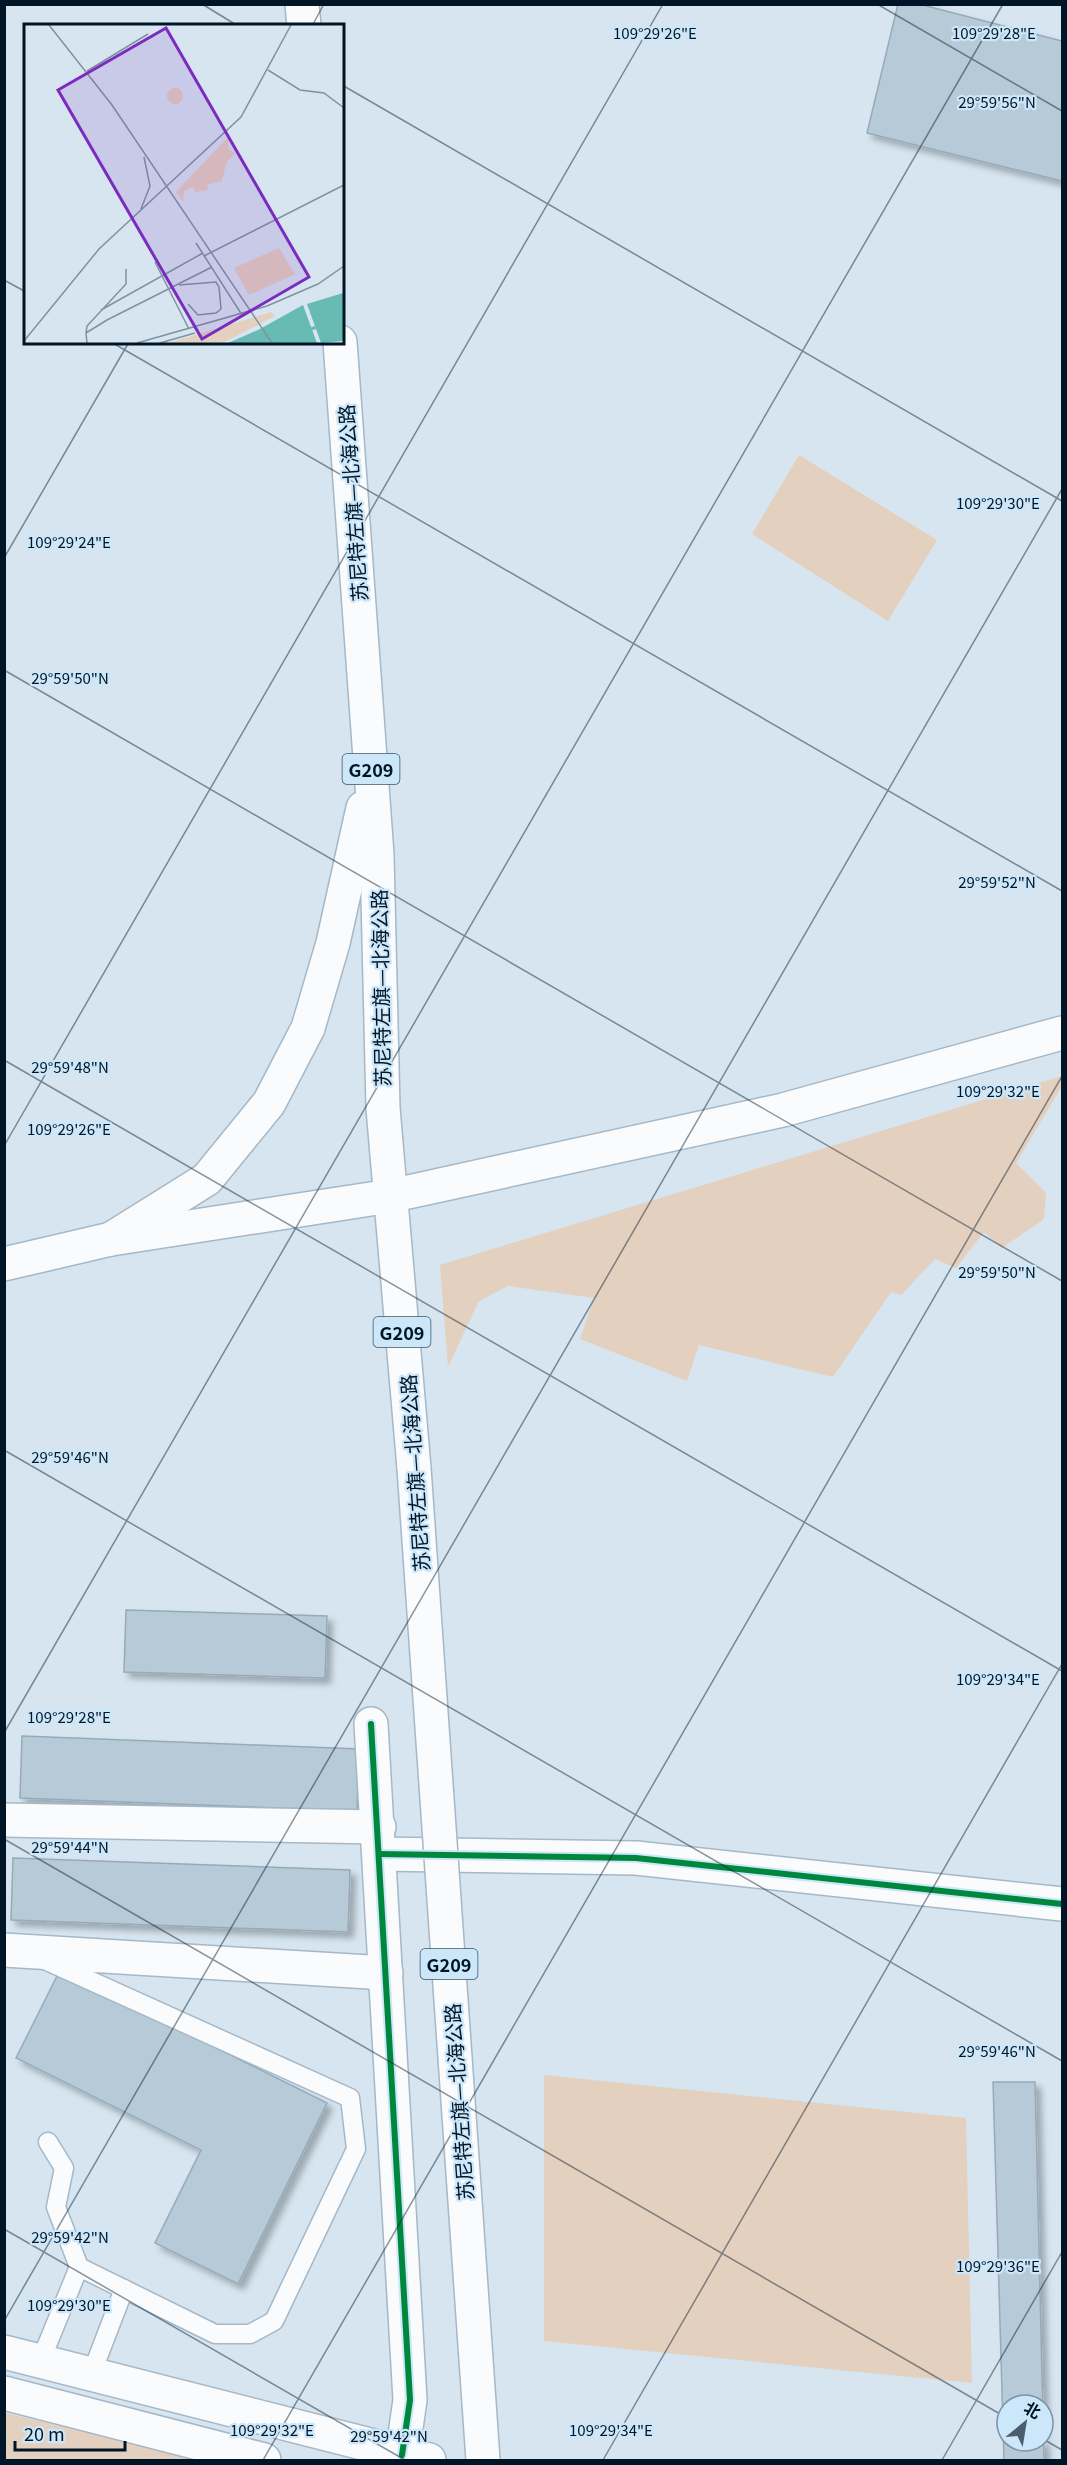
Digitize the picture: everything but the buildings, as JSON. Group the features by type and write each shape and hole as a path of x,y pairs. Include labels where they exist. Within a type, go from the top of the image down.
{"main road":[{"path":"302,4 304,24"},
{"name":"苏尼特左旗—北海公路","path":"340,344 377,855 382,1108 414,1467 483,2460"},
{"path":"111,1239 207,1179 269,1103 308,1028 333,942 371,774"},
{"path":"4,1264 111,1239 390,1196 783,1110 1062,1032"},
{"path":"4,2352 416,2458 410,2400 371,1724"},
{"path":"4,1820 379,1840 636,1858 1062,1904"},
{"path":"15,1951 386,1973"},
{"path":"4,2393 264,2460"}],"lane":[{"path":"15,1951 350,2098 356,2150 274,2321 250,2334 216,2334 79,2267"},
{"path":"40,2362 79,2267 56,2206 64,2168 48,2142"},
{"path":"91,2375 124,2289"}],"shaded area":[{"path":"799,455 937,540 888,621 752,534"},
{"path":"1062,1076 1062,1086 1016,1163 1046,1193 1044,1219 1002,1248 984,1232 956,1268 935,1259 901,1295 891,1292 833,1377 699,1345 687,1381 580,1339 594,1298 508,1286 479,1301 448,1367 440,1265"},
{"path":"544,2075 966,2118 972,2383 544,2341"},
{"path":"5,2413 205,2460 5,2460"}],"cycle path":[{"path":"371,1724 410,2400 402,2455"},
{"path":"379,1854 636,1858 1062,1904"}]}
